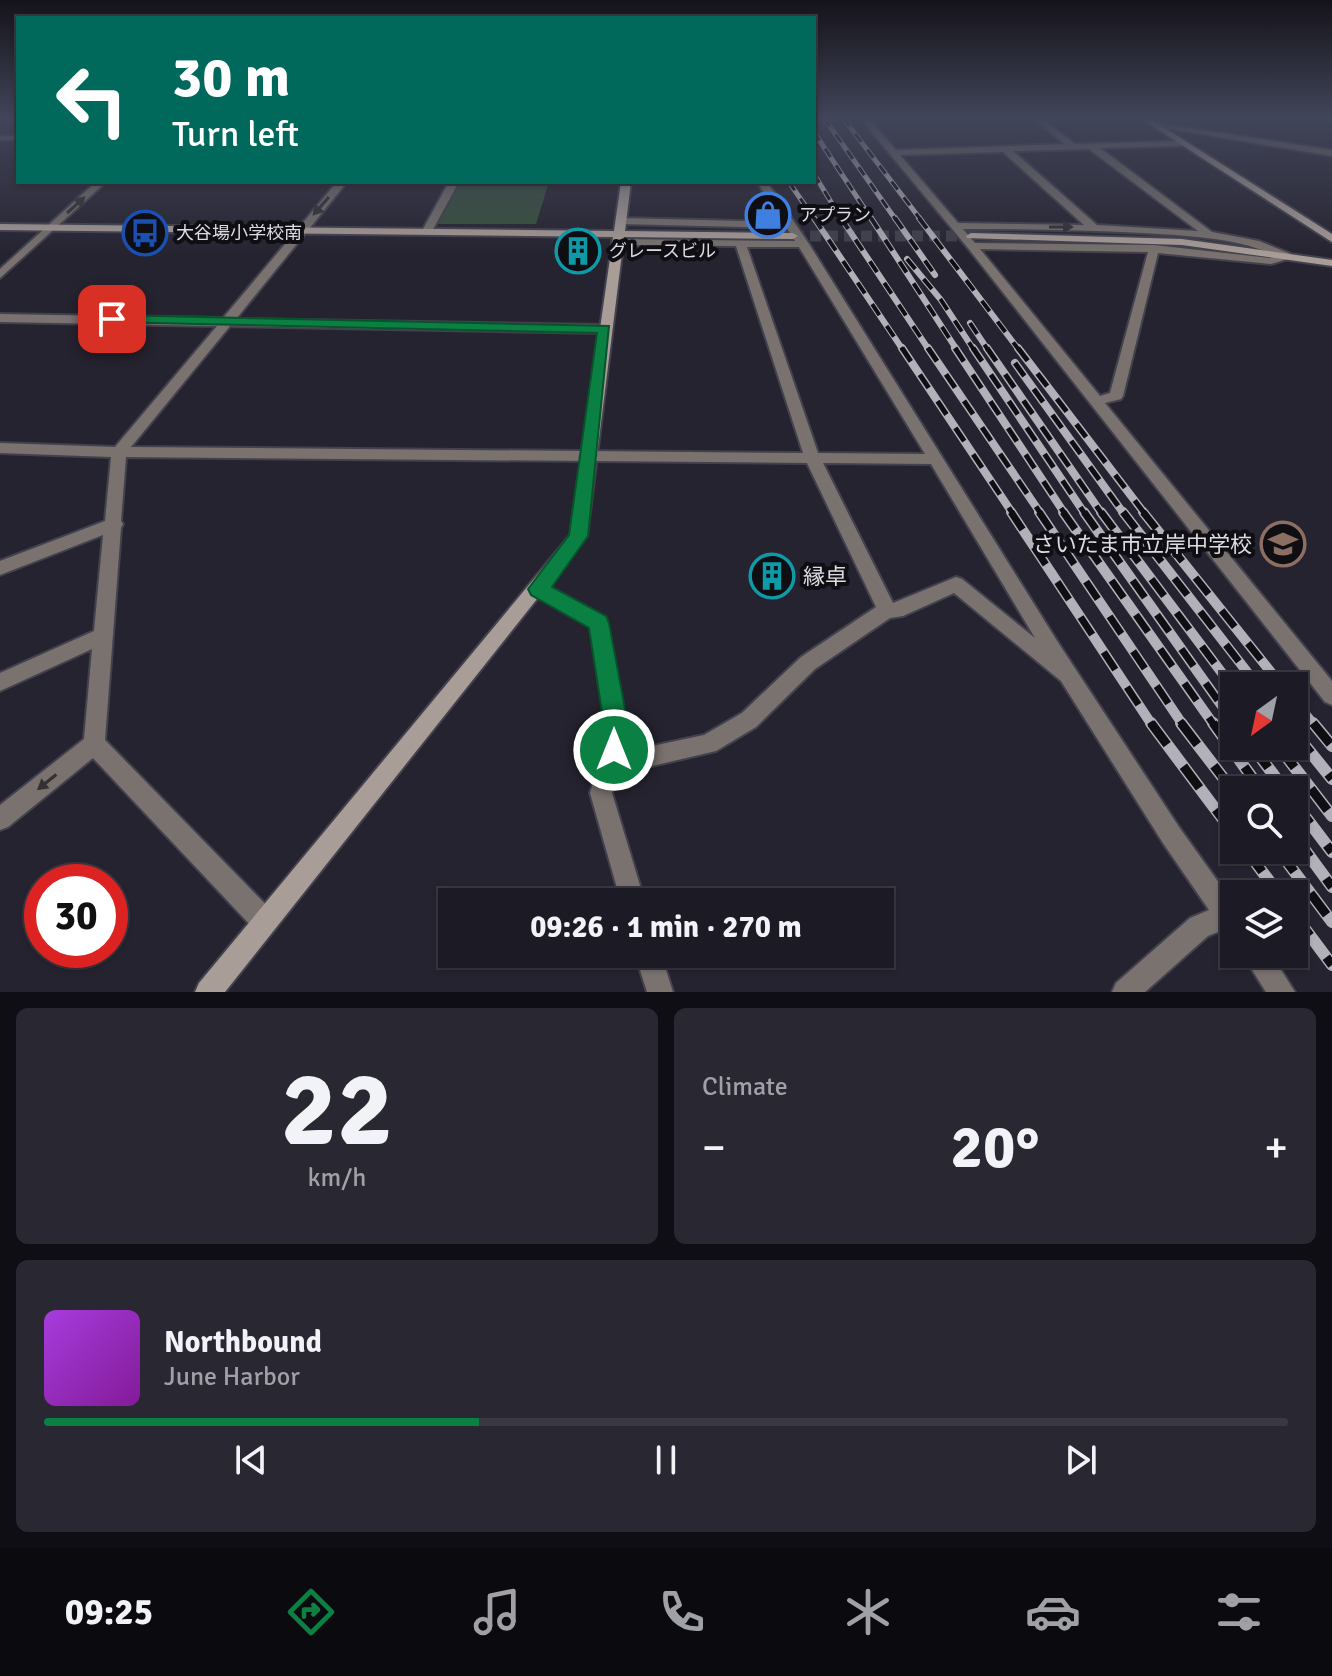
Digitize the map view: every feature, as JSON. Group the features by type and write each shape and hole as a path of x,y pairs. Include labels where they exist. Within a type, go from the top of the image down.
{"street":[{"path":"904,164 965,236 1332,696"},
{"path":"1022,164 1093,227"},
{"path":"1115,164 1208,234"},
{"path":"1214,164 1332,239"},
{"path":"0,275 99,184"},
{"path":"0,819 94,744 119,452 340,184"},
{"path":"427,231 453,184"},
{"path":"208,992 579,536 604,329 626,184"},
{"path":"763,184 937,459 1134,781 1220,904"},
{"path":"0,227 797,236"},
{"path":"965,236 1093,227 1208,234 1267,246 1287,256"},
{"path":"619,232 740,243 797,236"},
{"path":"965,236 1154,248 1271,261 1287,256"},
{"path":"965,236 1182,242 1332,263"},
{"path":"740,243 813,459 887,610"},
{"path":"1095,401 1116,396 1154,248"},
{"path":"0,318 604,329"},
{"path":"0,448 119,452 937,459"},
{"path":"0,568 115,524"},
{"path":"614,750 652,756 708,744 749,720 808,663 887,610 896,611 956,584 1075,683"},
{"path":"538,589 599,623 616,725 614,750 601,793 629,888"},
{"path":"0,682 103,636"},
{"path":"94,744 264,921"},
{"path":"1125,992 1199,927 1220,922"},
{"path":"652,968 660,992"},
{"path":"1265,968 1282,992"}],"green space":[{"path":"458,184 548,184 536,224 436,224"}],"tunnel":[{"path":"793,236 971,236"}],"railway":[{"path":"835,164 872,220"},
{"path":"857,164 896,220"},
{"path":"878,164 921,220"},
{"path":"816,177 842,220"},
{"path":"790,184 815,220"},
{"path":"814,218 903,350"},
{"path":"841,218 929,350"},
{"path":"871,218 957,350"},
{"path":"895,218 935,275"},
{"path":"919,218 1019,350"},
{"path":"907,259 941,300 974,350"},
{"path":"970,323 988,350"},
{"path":"902,348 1013,514"},
{"path":"928,348 1041,514"},
{"path":"955,348 1065,514"},
{"path":"973,348 1085,514"},
{"path":"987,348 1102,514"},
{"path":"1018,348 1145,514"},
{"path":"1015,363 1124,514"},
{"path":"1011,512 1152,725"},
{"path":"1039,512 1183,725"},
{"path":"1063,512 1214,725"},
{"path":"1084,512 1220,703"},
{"path":"1101,512 1221,672"},
{"path":"1123,512 1247,672"},
{"path":"1143,512 1271,672"},
{"path":"1308,718 1314,725"},
{"path":"1151,723 1220,815"},
{"path":"1181,723 1222,776"},
{"path":"1213,723 1251,776"},
{"path":"1313,723 1332,746"},
{"path":"1308,749 1332,779"},
{"path":"1262,760 1274,776"},
{"path":"1289,760 1332,816"},
{"path":"1308,820 1332,852"},
{"path":"1308,854 1332,887"},
{"path":"1256,864 1268,880"},
{"path":"1288,864 1332,922"},
{"path":"1308,933 1332,965"}],"place":[{"name":"アプラン","path":"768,215"},
{"name":"大谷場小学校南","path":"145,233"},
{"name":"グレースビル","path":"578,251"},
{"name":"さいたま市立岸中学校","path":"1283,544"},
{"name":"縁卓","path":"772,576"}],"route":[{"path":"112,319 604,329 579,536 538,589 599,623 616,725 614,750"}]}
